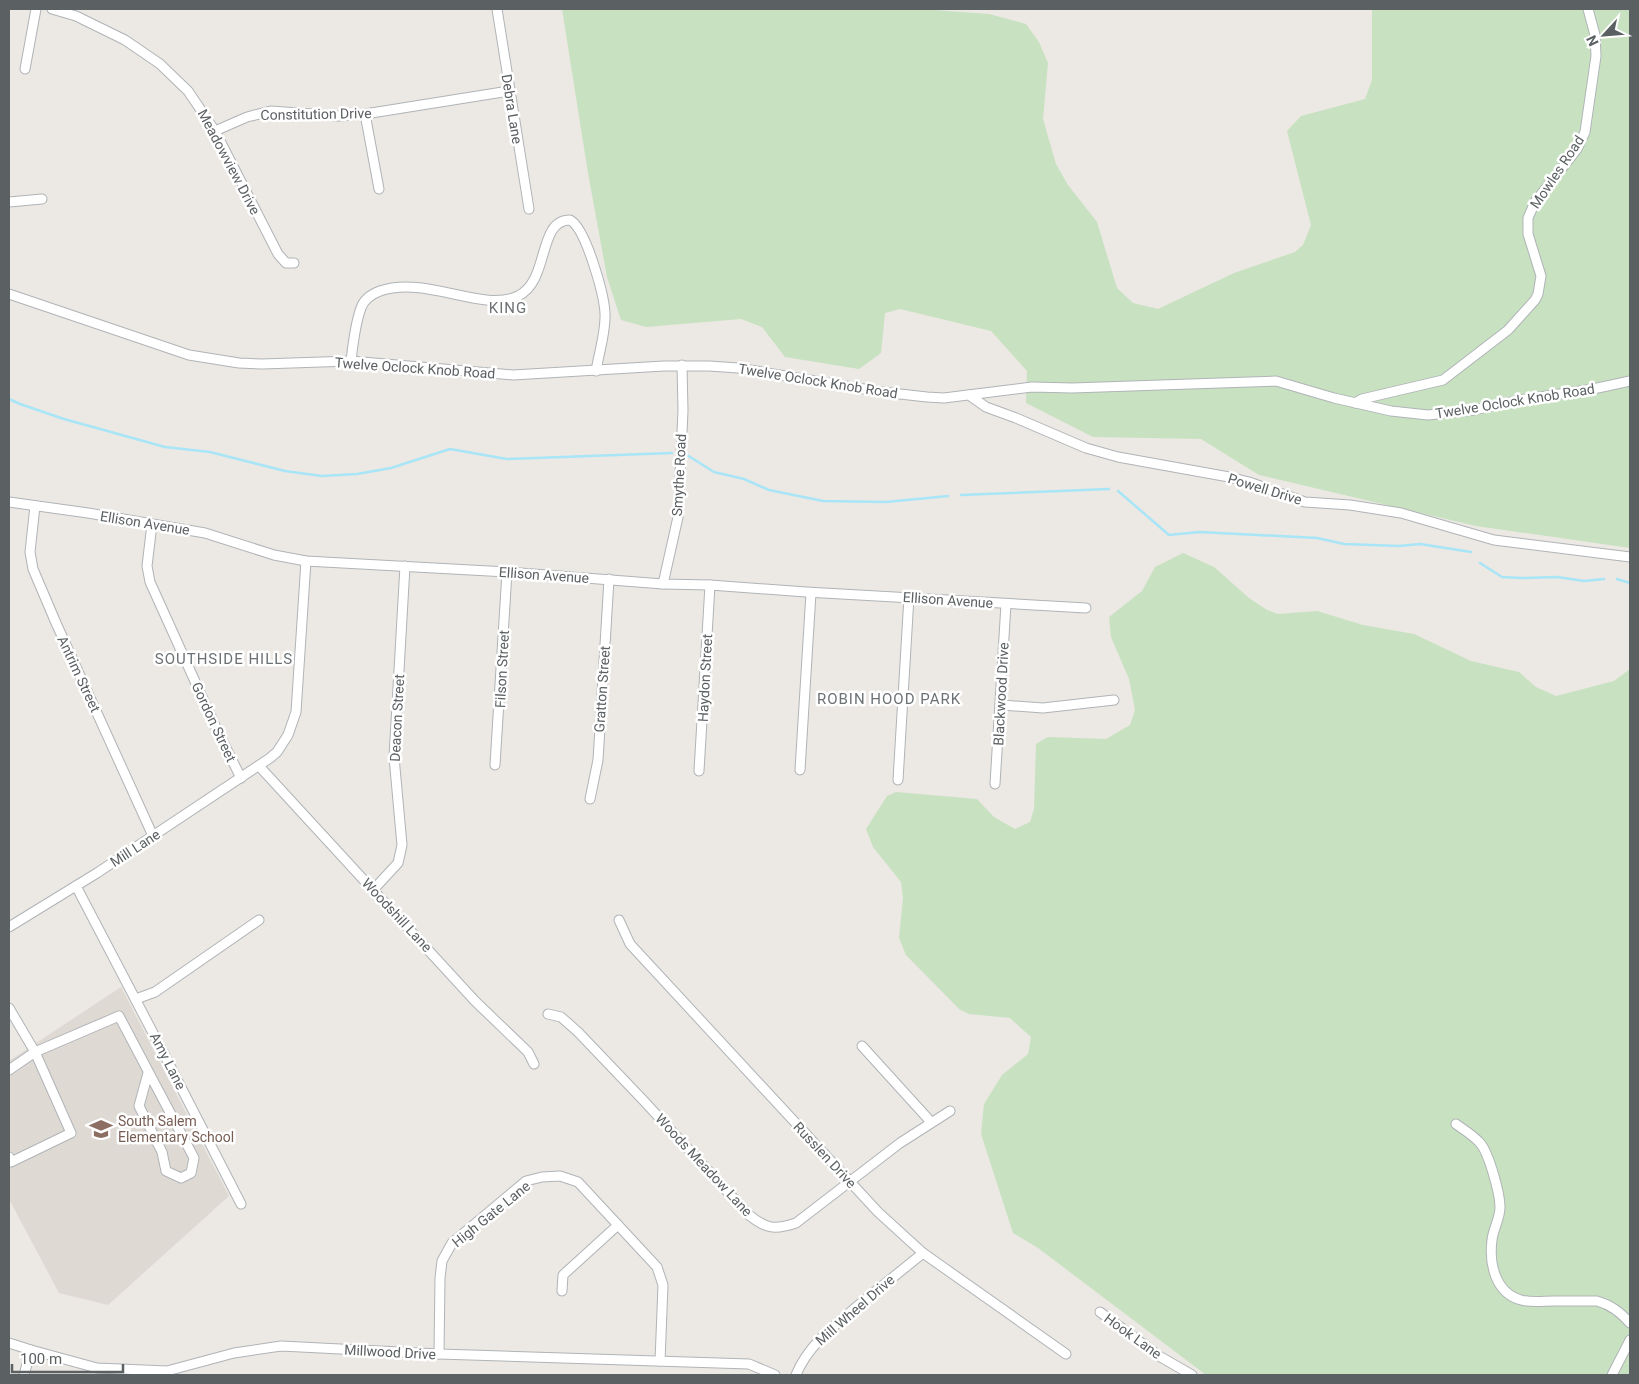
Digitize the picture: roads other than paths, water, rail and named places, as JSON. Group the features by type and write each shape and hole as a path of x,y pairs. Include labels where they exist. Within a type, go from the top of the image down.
{"street":[{"path":"25,69 36,9"},
{"name":"Meadowview Drive","path":"52,9 76,16 146,53 188,91 215,131 278,254 286,263 294,263"},
{"name":"Debra Lane","path":"497,9 529,209"},
{"name":"Mowles Road","path":"1355,403 1362,398 1443,380 1508,330 1535,300 1542,276 1528,234 1528,218 1535,202 1577,149 1585,132 1596,56 1595,35 1588,9"},
{"name":"Constitution Drive","path":"215,131 247,117 271,112 338,116 366,114 509,91"},
{"path":"366,114 379,189"},
{"path":"9,202 42,199"},
{"path":"351,361 361,309 369,297 386,289 413,286 498,301 517,297 530,288 536,278 551,231 560,222 570,220 577,224 588,246 604,305 604,325 596,371"},
{"name":"Twelve Oclock Knob Road","path":"9,294 189,355 216,360 262,364 351,361 495,374 596,371 682,365 738,368 830,384 944,398 1032,387 1072,388 1276,381 1355,403 1412,414 1443,415 1630,381"},
{"name":"Smythe Road","path":"663,584 678,517 682,365"},
{"name":"Powell Drive","path":"969,395 986,407 1086,448 1118,457 1229,477 1249,482 1304,502 1350,505 1401,513 1494,540 1630,557"},
{"name":"Ellison Avenue","path":"9,502 205,533 274,555 306,561 507,572 811,593 1086,608"},
{"name":"Antrim Street","path":"35,506 30,552 33,569 153,836"},
{"name":"Gordon Street","path":"152,524 147,566 150,582 217,730 241,778"},
{"name":"Mill Lane","path":"9,927 76,886 259,766 270,758 284,743 296,712 306,561"},
{"name":"Deacon Street","path":"373,890 398,862 402,846 394,758 406,566"},
{"name":"Filson Street","path":"495,766 507,572"},
{"name":"Gratton Street","path":"590,799 598,760 609,579"},
{"name":"Haydon Street","path":"699,772 710,585"},
{"path":"800,770 811,593"},
{"path":"898,780 909,597"},
{"name":"Blackwood Drive","path":"995,784 1006,604"},
{"path":"1000,705 1043,708 1114,700"},
{"name":"Woodshill Lane","path":"259,766 476,1001 528,1052 534,1064"},
{"name":"Amy Lane","path":"76,886 241,1204"},
{"path":"136,999 155,992 259,920"},
{"name":"Russlen Drive","path":"619,920 630,944 878,1212 923,1253 1066,1354"},
{"path":"9,1008 35,1052 71,1133 11,1162 9,1157"},
{"name":"Woods Meadow Lane","path":"548,1014 561,1017 578,1032 749,1215 759,1224 766,1227 775,1228 796,1223 900,1143 950,1111"},
{"path":"9,1070 35,1052 119,1016 194,1158 191,1173 181,1178 166,1171 162,1152 139,1106 148,1073"},
{"path":"862,1046 931,1122"},
{"path":"1456,1124 1480,1142 1492,1169 1499,1194 1500,1208 1499,1219 1492,1239 1492,1262 1496,1278 1506,1292 1516,1298 1531,1302 1596,1301 1605,1303 1618,1311 1630,1323"},
{"name":"High Gate Lane","path":"439,1354 440,1278 442,1261 452,1243 526,1181 542,1177 560,1176 578,1182 657,1267 663,1285 660,1361"},
{"path":"562,1291 563,1275 618,1225"},
{"name":"Mill Wheel Drive","path":"796,1375 800,1365 815,1344 833,1326 923,1253"},
{"name":"Hook Lane","path":"1100,1312 1159,1356 1192,1375"},
{"path":"1612,1375 1630,1340"},
{"name":"Millwood Drive","path":"9,1343 97,1368 168,1371 234,1353 281,1346 439,1354 749,1364 775,1375"},
{"path":"24,1375 30,1350"}],"waterway":[{"path":"9,399 64,419 165,447 210,452 285,471 322,476 357,474 391,468 450,449 507,459 672,453"},
{"path":"687,455 714,472 744,479 769,490 823,501 886,502 948,496"},
{"path":"961,495 1109,489"},
{"path":"1118,491 1169,535 1199,532 1317,538 1344,544 1399,546 1420,544 1471,552"},
{"path":"1480,563 1502,577 1557,577 1584,581 1604,579"},
{"path":"1617,579 1630,583"}],"place":[{"name":"South Salem Elementary School","path":"101,1129"}],"district":[{"name":"KING","path":"508,308"},
{"name":"SOUTHSIDE HILLS","path":"224,659"},
{"name":"ROBIN HOOD PARK","path":"889,699"}]}
